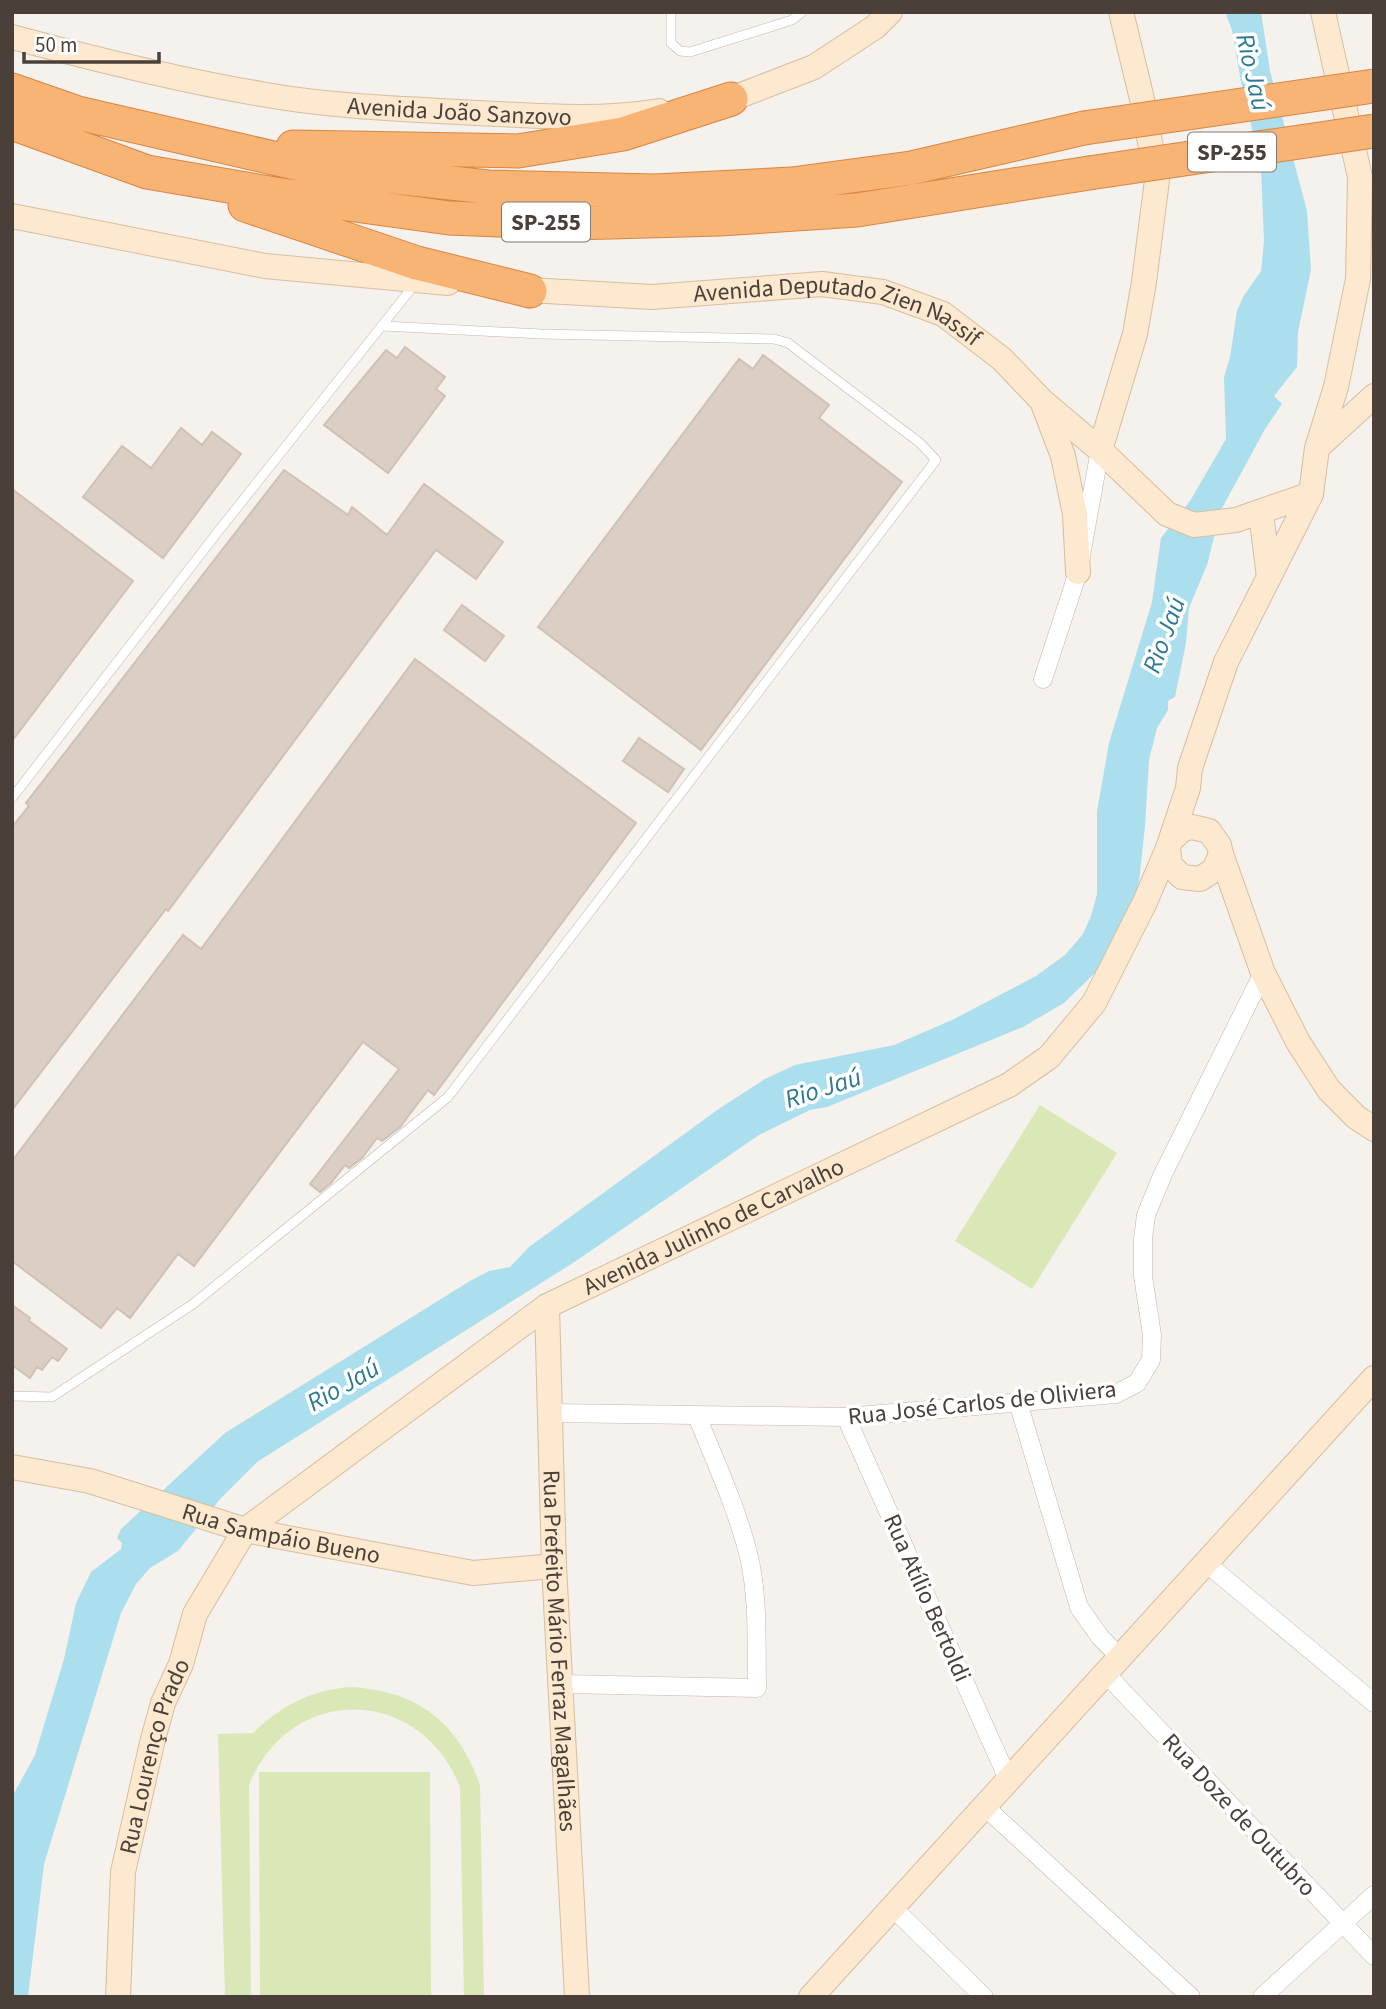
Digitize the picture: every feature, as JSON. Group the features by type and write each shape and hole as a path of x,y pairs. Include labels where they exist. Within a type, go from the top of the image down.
{"highway":[{"name":"SP-255","path":"12,90 78,113 321,169 488,187 655,191 792,184 911,168 1084,128 1374,86"},
{"path":"212,145 518,151 623,134 731,99"},
{"name":"SP-255","path":"12,123 147,172 275,194 449,218 574,223 720,219 857,211 1374,131"},
{"path":"147,172 417,263 530,291"}],"main road":[{"name":"Avenida João Sanzovo","path":"12,37 145,71 263,95 382,108 537,116 635,115 731,99 814,67 875,27 890,12"},
{"path":"1109,457 1135,334 1157,180 1142,99 1121,12"},
{"name":"Avenida Julinho de Carvalho","path":"245,1530 547,1306 1019,1079 1049,1058 1094,1003 1145,902 1169,844 1226,662 1311,494 1317,448 1336,387 1358,279 1360,177 1323,12"},
{"name":"Avenida Deputado Zien Nassif","path":"12,216 265,266 530,291 652,298 822,284 883,292 943,314 1002,359 1042,401 1109,457 1167,514 1194,525 1236,520 1311,494"},
{"path":"1317,448 1374,397"},
{"path":"1042,401 1063,456 1075,513 1078,572"},
{"path":"1261,513 1269,577"},
{"path":"1189,778 1264,973 1298,1042 1329,1090 1356,1117 1374,1129"},
{"path":"1145,902 1195,880 1214,870 1216,843 1201,828 1184,829 1169,844 1168,857 1175,872 1195,880 1243,916"},
{"name":"Rua Prefeito Mário Ferraz Magalhães","path":"547,1306 552,1413 554,1566 577,1997"},
{"path":"811,1997 1374,1378"},
{"name":"Rua Sampáio Bueno","path":"12,1466 90,1481 245,1530 472,1573 554,1566"},
{"name":"Rua Lourenço Prado","path":"118,1997 123,1872 152,1743 163,1703 181,1664 195,1614 245,1530"}],"street":[{"path":"1043,679 1078,572 1109,457"},
{"name":"Rua José Carlos de Oliviera","path":"552,1413 846,1417 1116,1394 1137,1383 1151,1360 1152,1335 1143,1276 1146,1215 1163,1174 1264,973"},
{"name":"Rua Doze de Outubro","path":"1018,1402 1079,1607 1100,1637 1112,1665 1342,1924 1374,1956"},
{"path":"562,1684 757,1688 755,1613 748,1554 729,1496 696,1416"},
{"name":"Rua Atílio Bertoldi","path":"846,1417 1008,1779"},
{"path":"1206,1563 1374,1703"},
{"path":"984,1806 1191,1997"},
{"path":"1262,1997 1374,1895"},
{"path":"892,1907 984,1997"}],"lane":[{"path":"671,12 671,43 680,51 690,52 792,20 802,12"},
{"path":"12,798 419,280"},
{"path":"12,1396 52,1397 193,1304 448,1097 936,460 920,443 788,343 774,339 541,334 383,326"}],"green space":[{"path":"1040,1105 1117,1153 1032,1289 955,1241"},
{"path":"349,1687 373,1689 415,1703 447,1727 471,1763 480,1785 484,1997 464,1997 460,1787 441,1753 416,1729 386,1715 355,1709 323,1714 294,1728 268,1752 249,1785 251,1997 225,1997 218,1734 253,1733 297,1701 322,1692"},
{"path":"259,1772 430,1772 431,1997 260,1997"}],"water":[{"name":"Rio Jaú","path":"1225,12 1261,12 1270,71 1307,211 1311,270 1298,332 1297,367 1274,396 1282,404 1265,429 1221,510 1207,565 1189,608 1186,643 1175,697 1168,701 1168,710 1157,728 1149,760 1139,882 1130,924 1098,970 1064,1003 1023,1027 827,1107 810,1110 759,1135 576,1261 257,1462 221,1498 178,1551 150,1568 136,1584 121,1613 44,1864 28,1997 12,1997 12,1797 35,1755 64,1659 76,1603 91,1572 121,1549 122,1543 117,1538 121,1529 225,1433 470,1281 489,1271 510,1267 529,1247 720,1108 765,1079 795,1065 894,1045 952,1020 1036,976 1065,955 1083,934 1097,894 1097,811 1109,743 1152,602 1161,538 1190,501 1226,439 1224,377 1237,311 1261,271 1264,241 1261,168 1232,30"}],"building":[{"path":"405,347 445,377 436,389 445,396 388,473 324,425 386,350 397,358"},
{"path":"763,355 829,405 819,418 902,482 701,750 538,627 739,359 753,369"},
{"path":"181,428 202,445 212,432 241,454 163,558 83,497 122,446 151,468"},
{"path":"284,470 348,515 352,507 387,535 424,484 503,542 476,579 436,550 168,911 166,909 12,1110 12,827 29,806 26,803"},
{"path":"12,489 133,581 12,741"},
{"path":"462,605 504,636 485,661 444,630"},
{"path":"415,659 636,823 434,1095 428,1090 400,1127 382,1141 377,1138 362,1158 349,1168 345,1165 320,1192 310,1184 399,1069 363,1042 194,1266 178,1254 130,1318 117,1308 101,1328 12,1261 12,1161 183,935 201,949"},
{"path":"639,738 684,769 668,792 623,761"},
{"path":"12,1305 67,1349 58,1361 52,1357 42,1370 37,1367 30,1378 12,1365"}]}
